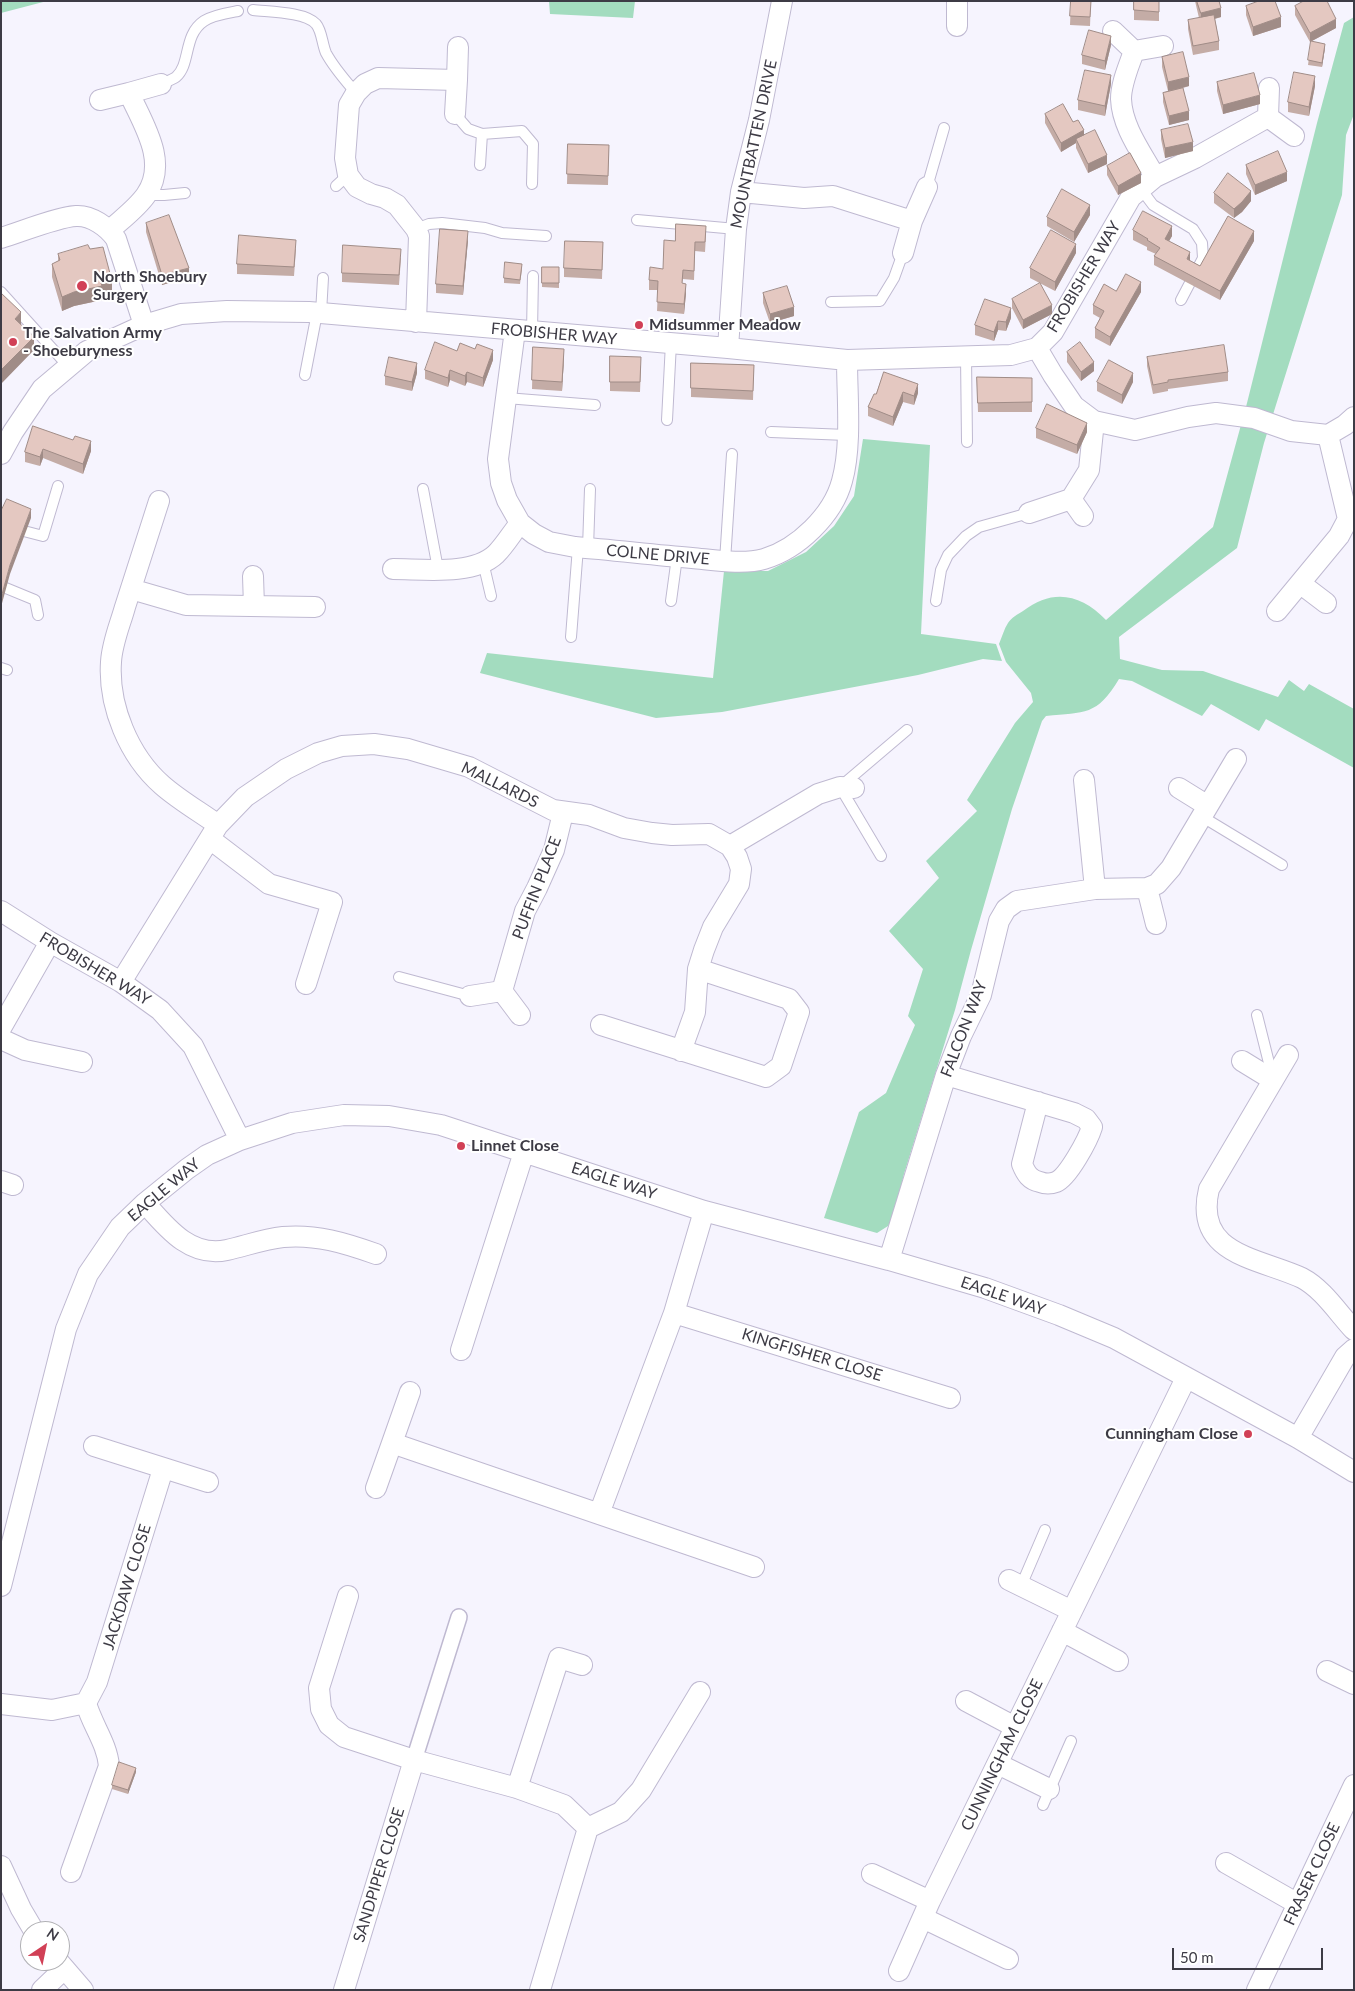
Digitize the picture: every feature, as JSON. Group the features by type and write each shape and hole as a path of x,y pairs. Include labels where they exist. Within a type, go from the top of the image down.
{"street":[{"name":"MOUNTBATTEN DRIVE","path":"728,348 736,228 741,192 759,120 782,1"},
{"path":"957,1 957,26"},
{"path":"1113,31 1134,51"},
{"path":"1134,51 1163,46"},
{"path":"455,114 458,47"},
{"path":"1134,51 1121,98 1123,114 1148,183"},
{"path":"416,322 420,236 397,205 342,180 348,105 365,84 378,78 457,80"},
{"path":"100,100 161,84"},
{"path":"1269,88 1268,117 1294,136"},
{"path":"110,230 146,195 155,175 156,160 150,140 129,93"},
{"name":"FROBISHER WAY","path":"1,454 12,432 42,389 87,350 144,325 181,314 218,312 319,313 847,360 1011,354 1037,348 1053,332 1131,197 1148,183 1268,117"},
{"path":"903,253 912,221 926,188"},
{"path":"741,192 804,198 833,196 912,221"},
{"path":"1,238 77,216 91,218 110,230 116,239 144,325"},
{"name":"COLNE DRIVE","path":"523,331 506,398 498,459 501,483 507,500 520,523 534,534 549,542 583,548 677,557 725,561 764,559 801,540 819,522 842,483 846,462 847,360"},
{"path":"1037,348 1074,406 1094,421 1135,430 1188,417 1216,413 1254,418 1290,431 1328,435 1354,417"},
{"path":"1029,513 1071,499 1089,470 1094,421"},
{"path":"1277,611 1339,536 1348,519 1328,435"},
{"path":"1071,499 1083,516"},
{"path":"159,501 113,646 111,662 114,702 122,727 138,758 162,786 269,884 332,902 306,984"},
{"path":"393,568 456,569 476,566 495,556 520,523"},
{"path":"253,576 254,606"},
{"path":"1301,584 1326,603"},
{"path":"131,589 186,605 315,607"},
{"name":"MALLARDS","path":"121,982 214,832 244,797 286,769 318,753 342,746 374,744 408,749 469,767 535,802 563,813 589,815 624,828 652,833 672,835 709,834 730,846"},
{"path":"1156,924 1147,888 1157,884 1171,868 1236,759"},
{"path":"1084,780 1095,889"},
{"path":"681,1051 695,1012 698,969 713,927 739,884 741,869 737,857 730,846 818,794 848,787"},
{"path":"1179,788 1205,811"},
{"name":"PUFFIN PLACE","path":"502,990 524,911 538,888 554,850 563,813"},
{"name":"FALCON WAY","path":"889,1260 946,1075 980,995 999,921 1006,909 1017,901 1095,889 1147,888"},
{"name":"FROBISHER WAY","path":"1,912 121,982 160,1010 192,1046 240,1140"},
{"path":"1,1028 50,942"},
{"path":"601,1026 766,1077 781,1066 799,1012 789,999 698,969"},
{"path":"470,996 502,990 520,1015"},
{"path":"1,1039 25,1050 82,1062"},
{"path":"1288,1055 1209,1189 1205,1204 1209,1227 1217,1238 1242,1256 1302,1278 1317,1288 1354,1330"},
{"path":"1242,1061 1273,1080"},
{"path":"946,1075 1038,1102"},
{"name":"EAGLE WAY","path":"1,1586 66,1328 78,1296 97,1259 120,1227 187,1168 207,1155 240,1140 276,1128 317,1118 366,1114 441,1125 704,1211 889,1260 985,1288 1059,1315 1114,1338 1298,1438 1354,1472"},
{"path":"461,1350 524,1152"},
{"path":"145,1204 182,1241 195,1247 224,1251 281,1237 301,1236 340,1241 376,1254"},
{"path":"599,1514 674,1312 704,1211"},
{"name":"KINGFISHER CLOSE","path":"674,1312 950,1398"},
{"path":"1298,1438 1345,1356 1354,1350"},
{"name":"CUNNINGHAM CLOSE","path":"899,1971 1015,1727 1186,1378"},
{"path":"376,1488 410,1392"},
{"path":"392,1443 754,1567"},
{"path":"94,1446 208,1482"},
{"name":"JACKDAW CLOSE","path":"86,1703 98,1682 163,1469"},
{"path":"1015,1583 1072,1611"},
{"path":"348,1596 319,1688 321,1709 329,1725 344,1737 414,1760 517,1788 564,1805 588,1828"},
{"path":"414,1760 459,1617"},
{"path":"1062,1631 1118,1661"},
{"path":"517,1788 559,1658 582,1665"},
{"path":"1327,1671 1354,1684"},
{"path":"540,1990 588,1828 620,1812 641,1790 700,1692"},
{"path":"966,1701 1015,1727"},
{"path":"1,1704 52,1710 86,1703 90,1717 108,1752 109,1766 71,1872"},
{"name":"SANDPIPER CLOSE","path":"344,1990 414,1760"},
{"path":"998,1764 1046,1797"},
{"name":"FRASER CLOSE","path":"1257,1990 1354,1784"},
{"path":"1226,1863 1298,1904"},
{"path":"872,1874 1008,1959"},
{"path":"4,1879 28,1921"},
{"path":"42,1990 56,1971"},
{"path":"66,1971 83,1990"}],"lane":[{"path":"253,10 300,16 317,24 326,51 334,66 356,93"},
{"path":"161,84 176,77 184,63 193,33 204,21 238,11"},
{"path":"455,114 468,129 482,134 522,131 534,144 532,184"},
{"path":"926,188 944,128"},
{"path":"480,165 482,134"},
{"path":"1148,183 1153,205 1193,229 1202,243 1203,258 1181,300"},
{"path":"146,195 164,196 185,193"},
{"path":"637,220 736,228"},
{"path":"416,229 442,222 485,228 502,233 546,236"},
{"path":"831,302 880,300 894,278 903,253"},
{"path":"523,331 533,276"},
{"path":"305,375 319,313 323,278"},
{"path":"1,292 68,366"},
{"path":"667,420 670,343"},
{"path":"966,356 967,442"},
{"path":"506,398 595,405"},
{"path":"771,432 847,435"},
{"path":"725,561 732,454"},
{"path":"1,525 43,536 58,486"},
{"path":"423,489 438,569"},
{"path":"571,637 590,489"},
{"path":"936,601 941,570 948,555 966,536 979,527 1029,513"},
{"path":"671,601 677,557"},
{"path":"482,562 491,596"},
{"path":"1,586 35,600 38,615"},
{"path":"881,856 848,787 907,730"},
{"path":"1205,811 1282,865"},
{"path":"399,976 470,996"},
{"path":"1257,1015 1273,1080"},
{"path":"1015,1583 1045,1530"},
{"path":"1046,1797 1071,1741"}],"green space":[{"path":"1,1 47,1 1,13"},
{"path":"549,1 635,1 633,18 550,14"},
{"path":"1354,17 1354,114 1346,135 1342,195 1264,443 1237,548 1119,637 1120,659 1162,670 1203,671 1278,697 1289,680 1304,691 1309,684 1354,709 1354,768 1266,719 1259,731 1211,704 1202,716 1132,681 1119,679 1104,700 1089,710 1046,716 1042,721 1012,809 955,1010 904,1174 894,1216 888,1226 877,1233 824,1218 859,1112 886,1093 915,1025 908,1016 923,969 889,931 939,878 926,861 977,811 967,800 1015,723 1033,702 1031,693 1006,662 999,644 1009,621 1034,604 1056,597 1066,597 1087,604 1106,620 1213,527 1247,403 1344,23"},
{"path":"863,439 930,445 921,634 996,644 1002,661 983,659 918,675 722,712 656,718 480,673 487,653 713,678 724,571 768,571 806,552 834,526 854,496"}],"building":[{"path":"1071,1 1091,1 1090,17 1070,16"},
{"path":"1134,1 1159,1 1159,12 1134,10"},
{"path":"1197,1 1219,1 1221,8 1201,13"},
{"path":"1259,1 1275,1 1281,17 1253,27 1246,6"},
{"path":"1304,1 1327,1 1336,19 1310,33 1295,6"},
{"path":"1214,15 1219,41 1193,46 1188,20"},
{"path":"1089,30 1111,36 1105,61 1082,55"},
{"path":"1311,41 1325,44 1322,63 1308,60"},
{"path":"1183,52 1189,77 1168,82 1162,57"},
{"path":"1085,70 1111,75 1105,106 1078,100"},
{"path":"1294,72 1315,76 1309,107 1288,102"},
{"path":"1254,73 1260,95 1223,105 1217,82"},
{"path":"1183,88 1189,111 1169,116 1163,93"},
{"path":"1063,104 1073,122 1078,120 1084,130 1061,143 1045,114"},
{"path":"1188,124 1193,142 1165,148 1161,130"},
{"path":"1095,130 1107,155 1088,164 1076,139"},
{"path":"568,144 609,145 608,176 567,174"},
{"path":"1278,151 1287,172 1255,185 1246,165"},
{"path":"1130,153 1141,173 1118,186 1107,166"},
{"path":"1228,173 1251,191 1234,209 1214,193"},
{"path":"1062,189 1090,205 1074,232 1047,217"},
{"path":"1143,211 1172,226 1165,239 1190,252 1187,259 1200,266 1228,216 1254,231 1220,291 1154,256 1160,248 1133,230"},
{"path":"169,215 189,268 162,275 146,223"},
{"path":"676,224 706,226 705,242 695,242 694,271 683,270 682,283 686,284 684,304 657,302 658,281 649,280 650,267 663,269 664,240 675,241"},
{"path":"440,229 468,231 463,286 436,284"},
{"path":"1051,230 1076,244 1055,282 1030,268"},
{"path":"239,235 296,240 294,267 237,264"},
{"path":"565,241 603,242 602,270 564,268"},
{"name":"North Shoebury Surgery","path":"88,245 90,249 103,247 112,281 101,283 102,286 74,292 62,297 52,264 60,260 58,254"},
{"path":"343,245 401,249 399,275 342,273"},
{"path":"505,262 522,264 520,280 504,278"},
{"path":"542,267 559,267 559,283 542,283"},
{"path":"1126,274 1141,282 1110,337 1095,328 1104,311 1093,305 1104,284 1116,291"},
{"path":"1040,283 1052,305 1023,320 1012,299"},
{"path":"787,286 794,307 770,314 763,293"},
{"name":"The Salvation Army - Shoeburyness","path":"1,293 21,312 15,319 34,337 1,370"},
{"path":"985,299 1011,308 1006,322 998,321 994,332 975,325"},
{"path":"435,342 457,351 460,343 475,349 477,344 493,350 483,378 467,372 465,376 450,370 448,378 425,370"},
{"path":"1080,342 1094,362 1081,372 1067,352"},
{"path":"1224,345 1228,372 1168,380 1168,382 1153,385 1147,357"},
{"path":"533,347 564,349 562,382 532,380"},
{"path":"610,356 641,357 640,382 610,382"},
{"path":"389,357 417,363 412,382 385,376"},
{"path":"1109,360 1133,373 1122,395 1097,382"},
{"path":"691,363 754,365 753,391 691,388"},
{"path":"884,372 918,384 914,396 903,392 893,417 868,407 874,394 876,394"},
{"path":"977,377 1032,378 1032,402 978,403"},
{"path":"1047,404 1087,423 1077,445 1036,428"},
{"path":"33,426 73,440 75,436 91,441 83,464 43,449 40,457 25,452"},
{"path":"7,499 31,509 10,565 1,598 1,511"},
{"path":"119,1762 136,1768 128,1790 112,1785"}],"place":[{"name":"North Shoebury Surgery","path":"82,286"},
{"name":"Midsummer Meadow","path":"639,325"},
{"name":"The Salvation Army - Shoeburyness","path":"13,342"},
{"name":"Linnet Close","path":"461,1146"},
{"name":"Cunningham Close","path":"1248,1434"}]}
